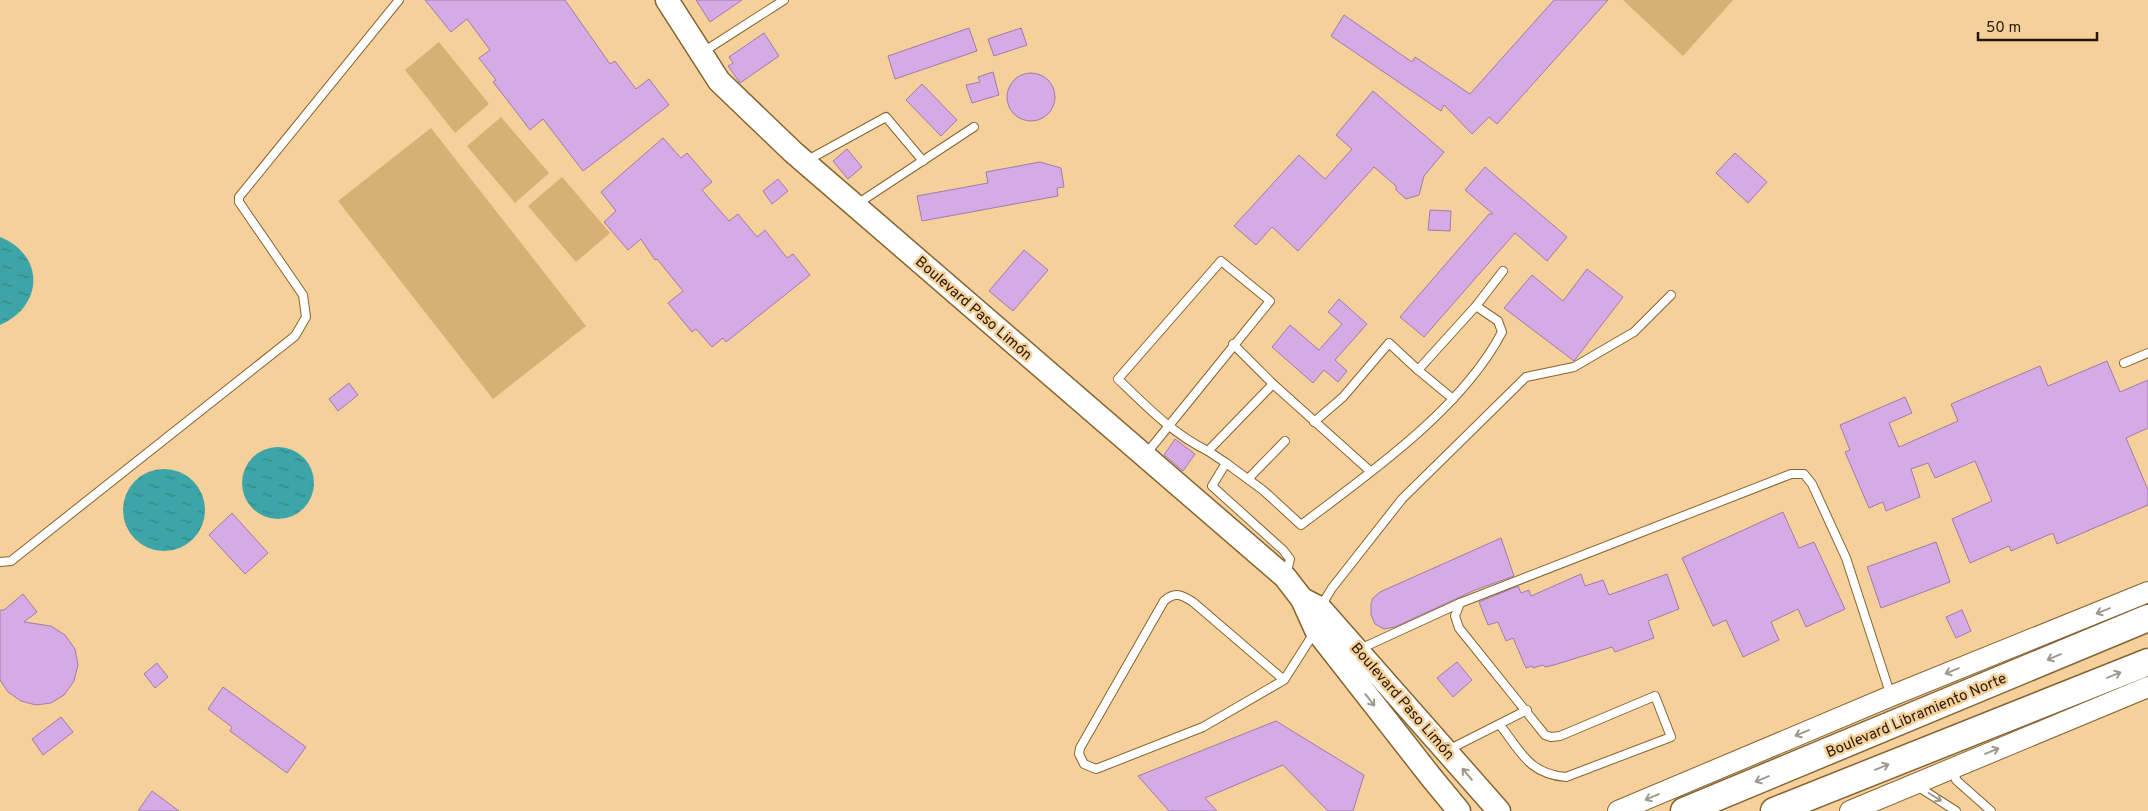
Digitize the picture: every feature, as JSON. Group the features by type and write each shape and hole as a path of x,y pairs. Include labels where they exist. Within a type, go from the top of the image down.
{"highway":[{"name":"Boulevard Libramiento Norte","path":"1684,811 2148,618"},
{"path":"1774,811 2148,662"}],"main road":[{"name":"Boulevard Paso Limón","path":"667,0 719,81 804,162 1285,577 1311,604 1350,655 1440,801 1460,811"},
{"name":"Boulevard Paso Limón","path":"1311,604 1316,630 1350,655 1447,750 1498,811"}],"street":[{"path":"1618,811 1891,696 2148,592"},
{"path":"1850,811 2148,687"}],"lane":[{"path":"0,562 11,561 295,336 306,317 303,294 239,202 239,197 399,0"},
{"path":"701,54 784,0"},
{"path":"804,162 886,117 923,161"},
{"path":"855,206 974,127"},
{"path":"1144,455 1168,426 1233,344 1270,301 1221,261 1118,379 1168,426 1248,479 1301,525 1425,427 1453,399 1491,353 1502,332 1498,320 1476,306"},
{"path":"1418,370 1476,306 1503,271"},
{"path":"1311,604 1332,588 1402,499 1526,377 1574,367 1634,332 1671,296"},
{"path":"1314,422 1344,397 1389,343 1453,399"},
{"path":"1233,344 1273,384 1370,471"},
{"path":"2124,363 2148,354"},
{"path":"1208,451 1273,384"},
{"path":"1248,479 1285,441"},
{"path":"1226,463 1212,486 1284,550 1290,559 1285,577"},
{"path":"1350,655 1460,604 1791,474 1804,474 1812,484 1846,558 1891,696"},
{"path":"1284,680 1194,602 1180,594 1171,595 1164,601 1080,748 1079,754 1084,764 1096,768 1203,726 1284,680 1316,630"},
{"path":"1460,604 1455,616 1459,628 1527,710 1545,735 1551,738 1560,736 1655,696 1671,737 1566,777 1549,776 1532,767 1500,725"},
{"path":"1447,750 1527,710"},
{"path":"1955,766 1956,780 1991,811"},
{"path":"1914,784 1956,811"}],"shaded area":[{"path":"1623,0 1733,0 1683,56"},
{"path":"439,42 489,104 455,133 405,70"},
{"path":"501,117 549,173 515,203 467,146"},
{"path":"431,128 586,326 493,399 338,201"},
{"path":"562,177 610,233 576,262 528,206"}],"water":[{"path":"0,237 15,245 25,256 31,268 33,281 31,294 25,306 14,317 0,325"},
{"path":"278,447 298,453 308,463 314,483 308,503 298,513 278,519 258,513 248,503 242,483 248,463 258,453"},
{"path":"164,469 187,476 193,481 198,487 205,510 198,533 193,539 187,544 164,551 141,544 135,539 130,533 123,510 130,487 135,481 141,476"}],"building":[{"path":"425,0 565,0 610,64 615,61 636,89 649,79 669,105 583,171 543,119 530,130 493,82 496,80 479,58 490,50 467,19 451,32"},
{"path":"696,0 742,0 710,22"},
{"path":"1554,0 1608,0 1497,124 1489,117 1472,134 1444,105 1441,111 1331,36 1344,15 1412,62 1415,57 1470,94"},
{"path":"969,28 977,51 895,79 888,56"},
{"path":"1021,28 1027,45 994,56 988,39"},
{"path":"764,33 779,56 740,83 728,66 733,63 729,57"},
{"path":"993,72 999,95 972,103 966,85 980,82 978,77"},
{"path":"1031,73 1040,75 1048,80 1053,88 1055,97 1053,106 1048,114 1040,119 1031,121 1022,119 1014,114 1009,106 1007,97 1009,88 1014,80 1022,75"},
{"path":"922,84 957,120 941,136 906,100"},
{"path":"1373,91 1444,152 1424,176 1419,195 1406,199 1396,190 1396,186 1374,167 1298,251 1272,227 1256,245 1234,226 1299,155 1325,179 1352,149 1336,135"},
{"path":"663,138 681,158 687,153 712,182 702,190 729,221 738,214 757,237 765,230 787,258 793,254 810,275 726,342 723,338 712,347 696,329 692,332 668,303 683,291 657,259 655,260 641,239 628,250 604,222 616,211 601,192"},
{"path":"847,149 862,167 848,179 833,161"},
{"path":"1735,153 1767,182 1748,203 1716,173"},
{"path":"1040,162 1061,168 1064,187 1057,188 1058,196 922,221 917,196 988,183 986,172"},
{"path":"1485,167 1567,237 1547,261 1515,233 1424,337 1400,317 1489,214 1493,214 1465,190"},
{"path":"778,179 788,191 772,204 763,191"},
{"path":"1430,210 1451,211 1450,231 1428,230"},
{"path":"1024,250 1048,270 1013,311 989,291"},
{"path":"1587,269 1623,297 1574,361 1504,308 1532,275 1563,301"},
{"path":"1339,299 1367,324 1335,360 1347,371 1338,382 1324,370 1313,383 1272,347 1290,325 1319,350 1342,324 1328,312"},
{"path":"2107,361 2120,392 2148,380 2148,428 2126,438 2148,490 2148,505 2057,544 2053,533 2011,551 2009,546 1970,563 1952,519 1992,501 1975,461 1935,478 1928,463 1911,469 1920,497 1886,511 1883,502 1869,508 1845,452 1850,450 1840,425 1905,397 1912,413 1889,423 1899,447 1958,421 1951,404 2040,366 2048,386"},
{"path":"349,383 358,395 338,411 329,399"},
{"path":"1175,439 1195,454 1183,471 1164,455"},
{"path":"1783,512 1799,548 1814,542 1845,609 1806,627 1798,609 1771,622 1779,640 1743,657 1726,620 1713,626 1682,558"},
{"path":"232,513 268,553 245,574 209,535"},
{"path":"1501,538 1514,576 1475,590 1395,627 1384,629 1375,624 1371,615 1371,604 1373,598 1380,592"},
{"path":"1936,542 1950,582 1881,608 1867,567"},
{"path":"1581,574 1585,586 1603,580 1609,595 1667,574 1679,609 1648,621 1654,638 1615,652 1612,647 1554,665 1526,668 1513,638 1506,641 1498,622 1488,625 1479,602 1518,586 1521,593 1529,590 1531,596"},
{"path":"23,594 37,612 24,622 51,626 65,635 75,649 78,665 74,681 64,695 51,703 36,705 21,701 8,692 0,680 0,610 4,610"},
{"path":"1962,610 1971,631 1956,638 1946,617"},
{"path":"1457,662 1472,680 1453,697 1437,678"},
{"path":"157,663 168,677 155,688 144,674"},
{"path":"223,687 306,747 287,773 230,731 232,727 208,709"},
{"path":"61,717 73,732 43,755 32,739"},
{"path":"1276,721 1364,775 1353,811 1328,811 1283,765 1205,798 1217,811 1169,811 1138,776"},
{"path":"152,791 179,811 138,811"}]}
